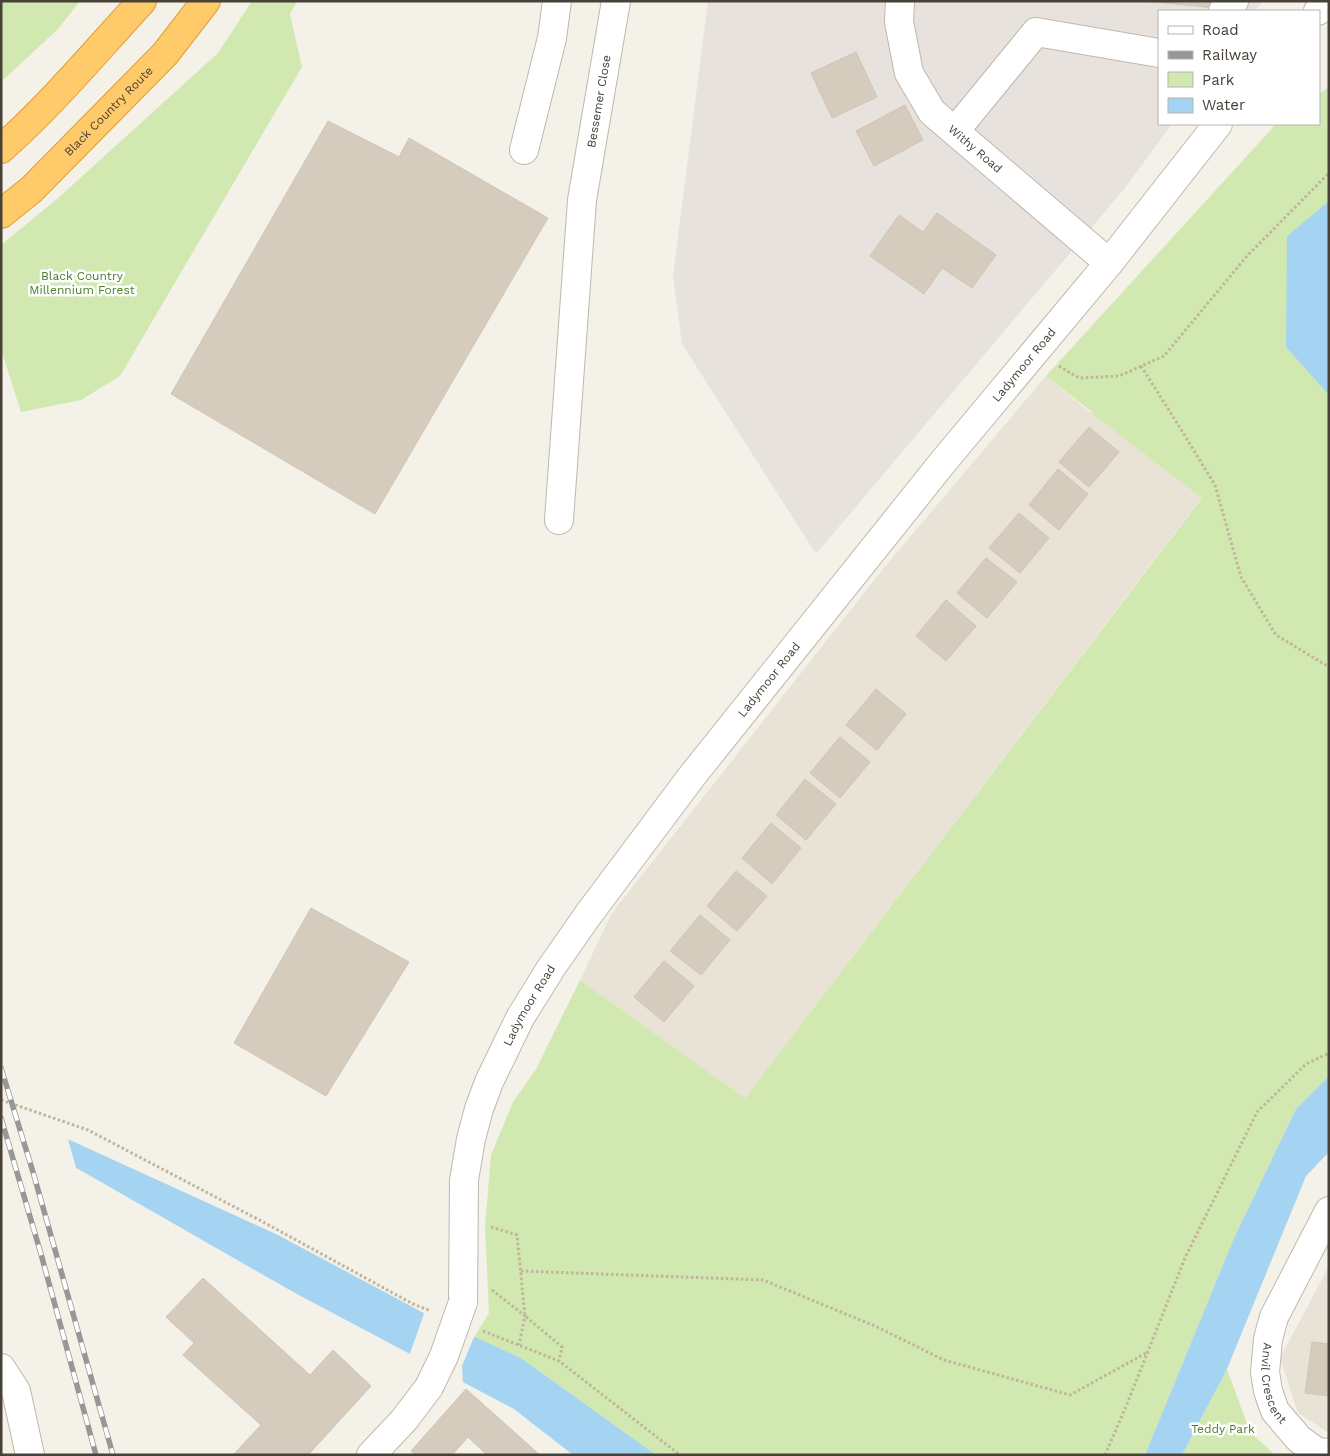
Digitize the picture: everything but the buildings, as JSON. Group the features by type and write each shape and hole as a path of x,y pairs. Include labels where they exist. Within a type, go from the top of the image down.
{"highway":[{"path":"1,148 18,134 142,1"},
{"name":"Black Country Route","path":"1,214 32,189 165,54 206,1"}],"street":[{"path":"524,150 552,38 556,1"},
{"name":"Bessemer Close","path":"558,520 582,200 616,1"},
{"name":"Withy Road","path":"900,1 898,22 909,73 932,112 1109,263"},
{"path":"1224,10 1234,1"},
{"path":"1319,10 1329,2"},
{"path":"954,131 1036,32 1158,53"},
{"name":"Ladymoor Road","path":"371,1455 404,1420 429,1387 444,1356 451,1308 464,1268 464,1180 471,1139 479,1109 489,1082 520,1018 551,968 588,915 692,776 943,462 1109,263 1217,125"},
{"name":"Anvil Crescent","path":"1329,1211 1274,1318 1268,1339 1264,1372 1275,1411 1299,1439 1317,1452 1329,1453"},
{"path":"1,1368 16,1391 30,1455"}],"path":[{"path":"1035,351 1079,378 1119,376 1164,356 1247,256 1329,173"},
{"path":"1140,366 1180,426 1215,486 1241,577 1276,635 1329,668"},
{"path":"1105,1455 1185,1258 1257,1112 1306,1064 1329,1053"},
{"path":"1,1100 88,1130 265,1223 413,1304 451,1308"},
{"path":"464,1220 517,1235 525,1316 519,1346"},
{"path":"464,1268 562,1347 560,1361"},
{"path":"520,1271 763,1280 875,1326 944,1360 1070,1395 1148,1352"},
{"path":"475,1328 560,1361 680,1455"}],"shaded area":[{"path":"708,1 1263,1 1256,10 1158,10 1158,125 1171,125 1125,188 816,554 682,344 673,276"},
{"path":"1046,376 1091,413 1202,497 745,1098 580,980 612,913 883,569"},
{"path":"1329,1266 1329,1433 1298,1413 1280,1358"}],"green space":[{"path":"1,1 80,1 58,29 1,82"},
{"name":"Black Country Millennium Forest","path":"252,1 297,1 290,14 302,67 120,376 81,400 21,412 1,349 1,245 57,199 218,53"},
{"path":"1329,87 1329,1076 1296,1109 1234,1238 1145,1455 656,1455 521,1358 474,1337 489,1313 485,1226 491,1155 513,1102 536,1069 580,980 745,1098 1202,498 1046,376 1275,125 1320,125 1320,93"},
{"name":"Teddy Park","path":"1227,1369 1250,1432 1275,1455 1182,1455"}],"water":[{"path":"1329,201 1329,395 1286,347 1287,236"},
{"path":"1329,1076 1329,1152 1306,1176 1227,1369 1182,1455 1145,1455 1234,1238 1296,1109"},
{"path":"1,1117 72,1141 278,1235 433,1318 521,1358 656,1455 573,1455 514,1409 295,1293 73,1166"}],"pier":[{"path":"1,1115 67,1136 77,1171 1,1146"},
{"path":"425,1311 476,1335 462,1366 463,1385 409,1356"}],"railway":[{"path":"1,1068 33,1172 113,1455"},
{"path":"1,1118 41,1254 96,1455"}]}
